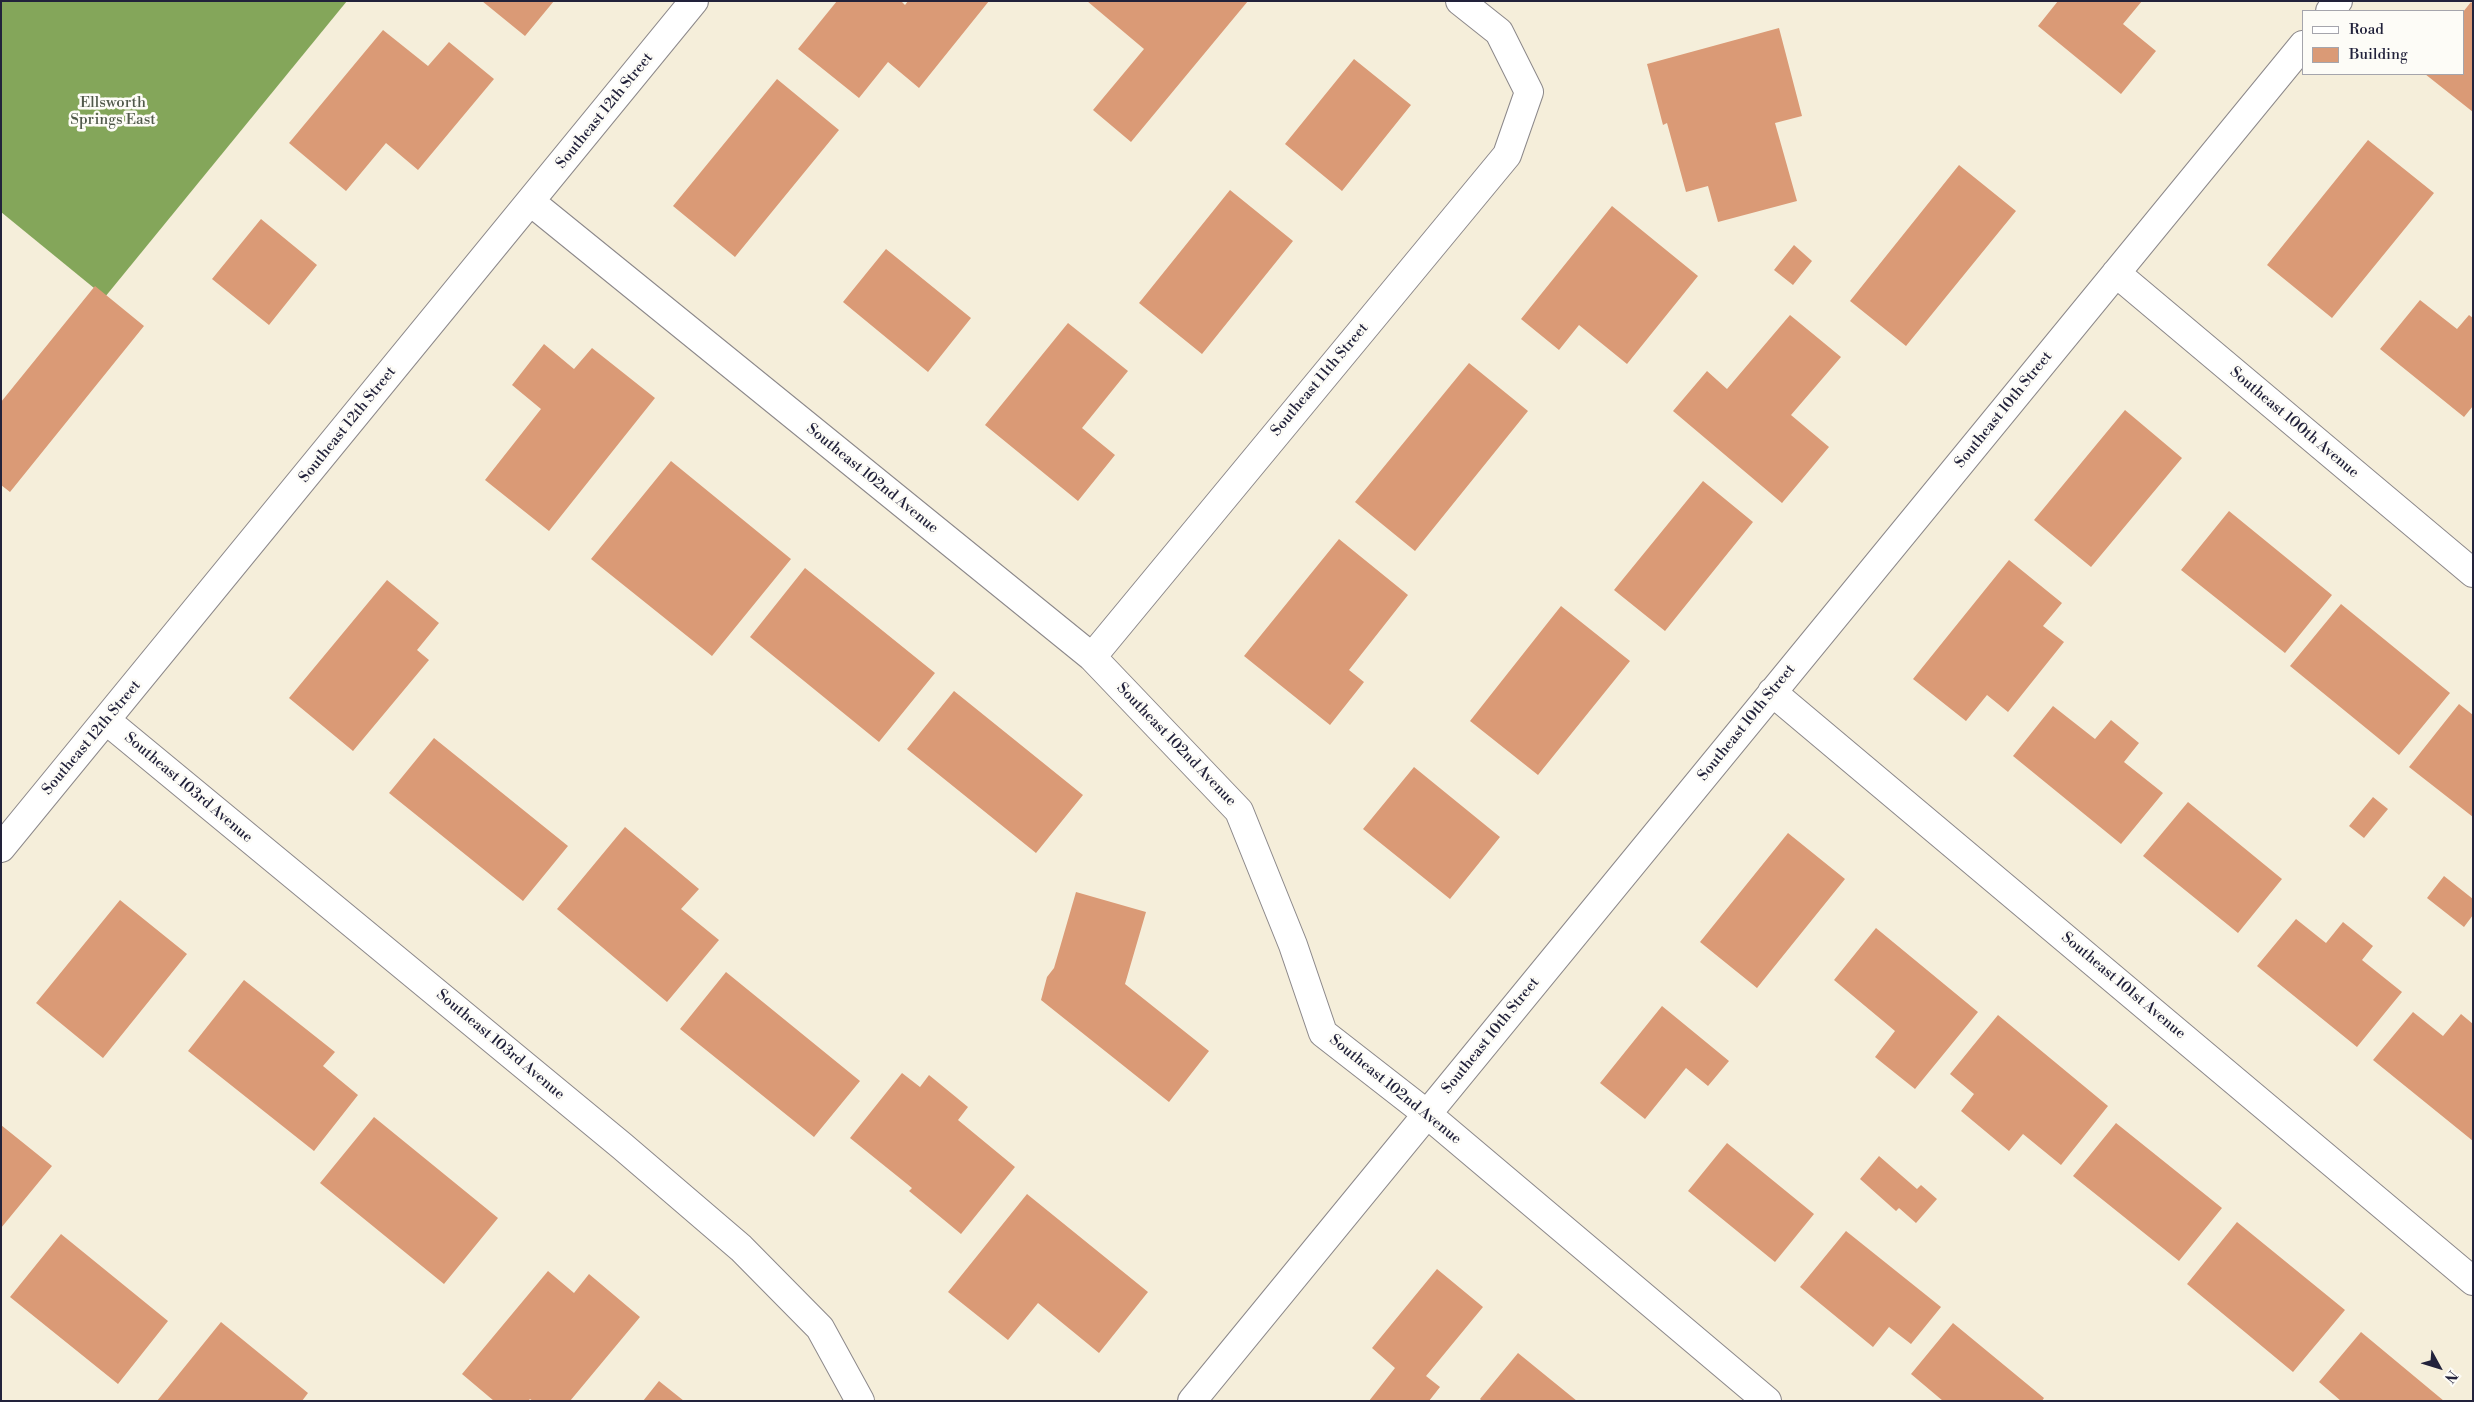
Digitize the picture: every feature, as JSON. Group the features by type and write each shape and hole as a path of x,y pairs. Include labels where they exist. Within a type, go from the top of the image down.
{"street":[{"name":"Southeast 12th Street","path":"1,848 107,721 694,1"},
{"name":"Southeast 11th Street","path":"1092,657 1507,155 1528,92 1499,32 1460,1"},
{"name":"Southeast 10th Street","path":"1192,1401 2302,46"},
{"name":"Southeast 102nd Avenue","path":"531,202 1092,657 1239,811 1293,945 1323,1033 1427,1114 1767,1401"},
{"name":"Southeast 100th Avenue","path":"2116,273 2473,573"},
{"name":"Southeast 101st Avenue","path":"1772,692 2473,1280"},
{"name":"Southeast 103rd Avenue","path":"107,721 615,1140 741,1248 820,1328 860,1401"}],"green space":[{"name":"Ellsworth Springs East","path":"1,1 347,1 105,297 1,212"}],"building":[{"path":"482,1 554,1 525,36"},
{"path":"837,1 901,1 905,5 908,1 989,1 919,88 888,62 859,98 798,49"},
{"path":"1087,1 1248,1 1131,142 1093,110 1144,49"},
{"path":"2058,1 2142,1 2123,24 2156,51 2121,94 2038,26"},
{"path":"2471,2 2473,4 2473,112 2426,75 2464,75 2464,11"},
{"path":"1779,28 1802,116 1775,123 1797,201 1718,222 1708,186 1686,192 1667,123 1663,125 1647,64"},
{"path":"383,30 428,66 449,42 494,79 418,170 386,143 346,191 289,143"},
{"path":"1354,59 1411,105 1342,191 1285,144"},
{"path":"777,79 839,130 735,257 673,206"},
{"path":"2368,140 2434,193 2332,318 2267,265"},
{"path":"1959,165 2016,211 1906,346 1850,301"},
{"path":"1230,190 1293,241 1202,354 1139,303"},
{"path":"1612,206 1698,276 1627,364 1579,325 1559,350 1521,319"},
{"path":"261,219 317,265 269,325 212,279"},
{"path":"1794,245 1812,261 1793,285 1774,270"},
{"path":"886,249 971,318 928,372 843,302"},
{"path":"95,286 144,326 10,492 1,485 1,402"},
{"path":"2420,300 2457,329 2469,315 2473,318 2473,406 2464,417 2380,349"},
{"path":"1790,315 1841,357 1791,415 1829,447 1782,503 1673,411 1707,371 1727,389"},
{"path":"1068,323 1128,371 1082,428 1115,455 1078,501 985,425"},
{"path":"544,344 574,369 592,348 655,398 549,531 485,480 541,409 512,385"},
{"path":"1469,363 1528,411 1415,551 1355,502"},
{"path":"2125,410 2182,458 2091,567 2034,520"},
{"path":"671,461 791,559 712,656 591,559"},
{"path":"1703,481 1753,522 1665,631 1614,590"},
{"path":"2229,511 2332,595 2285,653 2181,570"},
{"path":"1339,539 1408,595 1349,670 1364,682 1330,725 1244,656"},
{"path":"2009,560 2062,603 2043,626 2064,642 2008,712 1987,695 1966,721 1913,679"},
{"path":"805,568 935,673 879,742 750,637"},
{"path":"387,580 439,623 417,650 429,660 353,751 289,698"},
{"path":"2341,604 2450,693 2399,755 2290,666"},
{"path":"1561,606 1630,661 1538,775 1470,721"},
{"path":"954,691 1083,795 1036,853 907,749"},
{"path":"2459,704 2473,715 2473,817 2409,767"},
{"path":"2053,706 2095,739 2111,720 2139,743 2124,762 2163,793 2121,844 2013,756"},
{"path":"434,738 568,846 523,901 389,793"},
{"path":"1414,767 1500,837 1450,899 1363,829"},
{"path":"2373,797 2388,809 2364,838 2349,826"},
{"path":"2188,802 2282,879 2238,933 2143,856"},
{"path":"625,827 699,889 681,909 719,940 667,1002 557,909"},
{"path":"1788,833 1845,879 1757,988 1700,942"},
{"path":"2444,876 2473,899 2473,915 2464,927 2427,898"},
{"path":"1076,892 1146,912 1125,984 1209,1051 1169,1102 1041,1000 1047,977 1054,968"},
{"path":"120,900 187,954 103,1058 36,1003"},
{"path":"2296,919 2326,943 2343,922 2373,946 2362,960 2402,992 2357,1047 2257,966"},
{"path":"1876,928 1978,1012 1915,1089 1875,1057 1895,1031 1834,980"},
{"path":"726,972 860,1081 814,1137 680,1029"},
{"path":"244,980 335,1052 323,1066 358,1095 314,1151 188,1051"},
{"path":"1662,1006 1729,1061 1708,1086 1686,1068 1645,1119 1600,1083"},
{"path":"2413,1012 2443,1036 2461,1014 2473,1024 2473,1141 2373,1060"},
{"path":"1998,1015 2108,1106 2061,1165 2023,1134 2009,1151 1961,1111 1974,1094 1950,1074"},
{"path":"902,1073 920,1087 929,1075 968,1107 958,1120 1015,1167 961,1234 909,1191 912,1188 850,1138"},
{"path":"374,1117 498,1218 444,1284 320,1183"},
{"path":"2116,1123 2222,1208 2179,1261 2073,1176"},
{"path":"1,1125 52,1166 1,1228"},
{"path":"1727,1143 1814,1214 1775,1262 1688,1191"},
{"path":"1879,1156 1917,1189 1921,1185 1937,1199 1916,1223 1899,1208 1896,1211 1860,1179"},
{"path":"1027,1194 1148,1292 1099,1353 1038,1303 1008,1340 948,1292"},
{"path":"2237,1222 2345,1310 2293,1372 2187,1284"},
{"path":"1846,1231 1941,1307 1911,1344 1889,1327 1873,1347 1800,1287"},
{"path":"61,1234 168,1321 118,1384 10,1297"},
{"path":"1437,1269 1483,1307 1426,1376 1440,1387 1429,1401 1369,1401 1395,1368 1372,1348"},
{"path":"548,1271 574,1293 589,1274 640,1317 570,1401 533,1401 530,1399 528,1401 494,1401 462,1374"},
{"path":"221,1322 308,1393 302,1401 157,1401"},
{"path":"1953,1323 2044,1398 2042,1401 1943,1401 1911,1374"},
{"path":"2361,1332 2444,1401 2341,1401 2319,1382"},
{"path":"1518,1353 1577,1401 1482,1401 1480,1399"},
{"path":"659,1381 684,1401 643,1401"}]}
